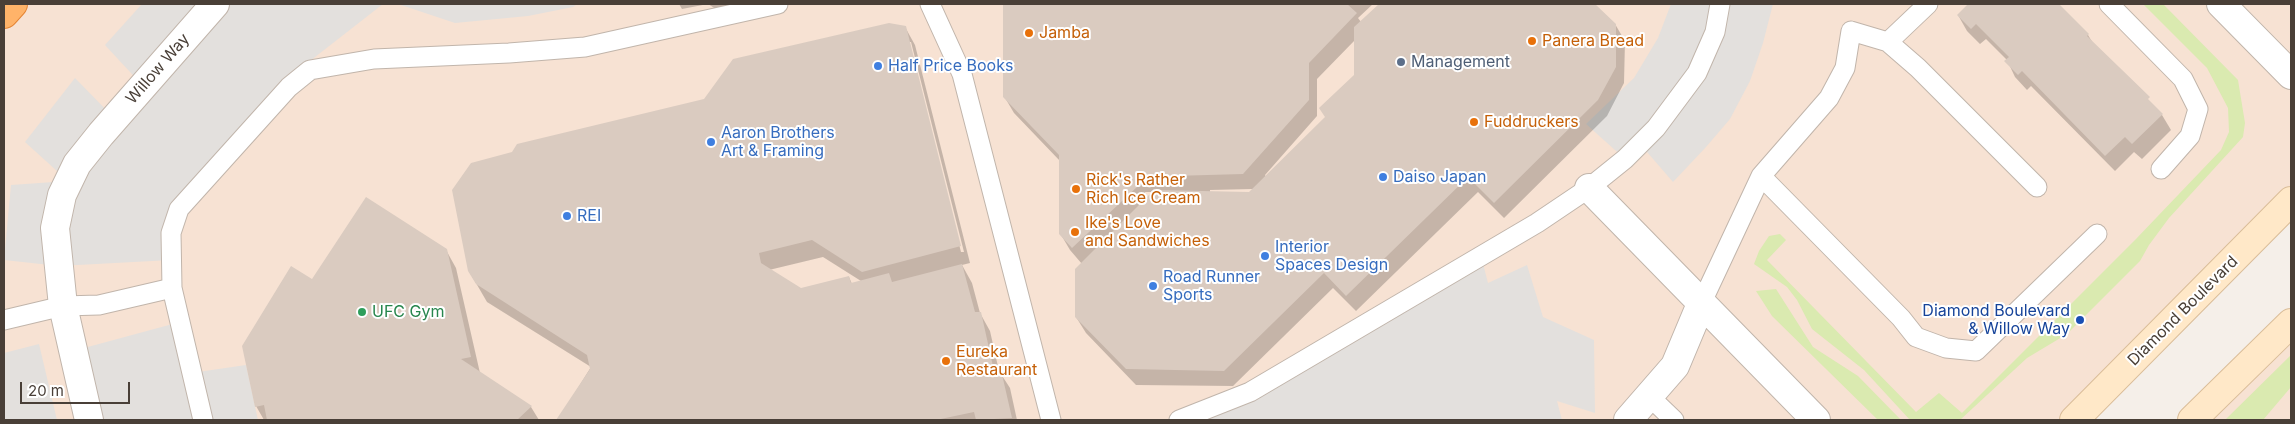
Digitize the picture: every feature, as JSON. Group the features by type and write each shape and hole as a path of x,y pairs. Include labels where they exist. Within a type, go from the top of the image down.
{"highway":[{"path":"4,14 13,4"}],"main road":[{"name":"Diamond Boulevard","path":"2074,420 2291,201"},
{"path":"2192,420 2291,322"}],"street":[{"name":"Willow Way","path":"89,420 63,306 55,228 62,195 77,164 214,4"},
{"path":"2221,4 2291,75"},
{"path":"1589,188 1816,420"},
{"path":"1628,420 1675,366 1701,304"}],"lane":[{"path":"202,420 172,288 170,233 179,209 289,87 310,70 374,60 585,47 778,4"},
{"path":"930,4 962,74 1051,420"},
{"path":"1179,420 1250,392 1537,223 1589,188 1624,159 1656,128 1697,73 1715,32 1720,4"},
{"path":"1888,42 1928,4"},
{"path":"2109,4 2183,79 2198,109 2190,136 2161,169"},
{"path":"1701,304 1761,176 1829,98 1845,68 1851,31 1888,42 1918,68 2037,187"},
{"path":"1761,176 1895,312 1916,337 1946,348 1976,351 2097,234"},
{"path":"4,320 63,306 99,305 172,288"},
{"path":"1650,397 1674,420"}],"shaded area":[{"path":"13,4 2291,4 2291,201 2074,420 4,420 4,14"},
{"path":"142,4 383,4 283,82 179,209 171,260 59,266 4,260 11,185 68,181 25,142 75,78 114,118 143,86 105,45"},
{"path":"398,4 577,4 573,7 528,16 455,23"},
{"path":"1671,4 1773,4 1763,43 1750,81 1730,119 1673,182 1641,145 1625,159 1586,124 1634,78 1658,38"},
{"path":"1481,256 1488,283 1527,265 1543,317 1594,340 1595,413 1557,401 1562,420 1209,420 1207,410"},
{"path":"180,322 191,373 246,365 258,420 89,420 73,351"},
{"path":"2291,323 2291,420 2192,420"},
{"path":"39,344 57,420 4,420 4,353"}],"green space":[{"path":"2143,4 2163,4 2238,80 2245,123 2243,137 2169,218 2140,261 2067,334 2027,358 1960,420 1910,420 1864,370 1812,329 1797,300 1787,287 1754,264 1759,251 1769,236 1780,234 1786,240 1767,260 1916,412 1939,393 1962,413 2136,239 2221,150 2229,132 2228,108 2207,68"},
{"path":"1776,289 1813,347 1858,376 1901,420 1878,420 1772,316 1756,291"},
{"path":"2291,355 2291,387 2263,420 2225,420"}],"building":[{"path":"1003,4 1347,4 1357,13 1309,63 1309,100 1243,174 1137,177 1137,187 1072,248 1059,234 1059,155 1003,97"},
{"path":"1379,4 1595,4 1616,24 1616,67 1598,100 1494,203 1468,177 1346,296 1324,273 1224,371 1126,369 1075,317 1075,269 1154,190 1249,192 1325,117 1319,108 1354,75 1354,27"},
{"path":"1968,4 2059,4 2089,34 2087,36 2150,97 2148,99 2163,114 2132,144 2125,137 2105,156 2022,71 2018,75 2004,61 2009,57 1976,24 1971,29 1957,15"},
{"path":"889,23 906,26 961,246 862,272 812,240 759,253 761,263 801,288 849,276 851,283 889,273 892,282 962,264 975,312 981,312 994,371 1001,370 1012,418 976,420 974,412 936,420 556,420 590,369 587,355 476,284 468,271 452,190 471,163 512,152 517,144 704,99 733,59"},
{"name":"UFC Gym","path":"366,197 447,249 471,357 461,359 532,406 517,420 267,420 264,405 255,407 242,346 291,266 312,279"}],"place":[{"name":"Jamba","path":"1029,33"},
{"name":"Panera Bread","path":"1532,41"},
{"name":"Management","path":"1401,62"},
{"name":"Half Price Books","path":"878,66"},
{"name":"Fuddruckers","path":"1474,122"},
{"name":"Aaron Brothers Art & Framing","path":"711,142"},
{"name":"Daiso Japan","path":"1383,177"},
{"name":"Rick's Rather Rich Ice Cream","path":"1076,189"},
{"name":"REI","path":"567,216"},
{"name":"Ike's Love and Sandwiches","path":"1075,232"},
{"name":"Interior Spaces Design","path":"1265,256"},
{"name":"Road Runner Sports","path":"1153,286"},
{"name":"UFC Gym","path":"362,312"},
{"name":"Diamond Boulevard & Willow Way","path":"2080,320"},
{"name":"Eureka Restaurant","path":"946,361"}]}
